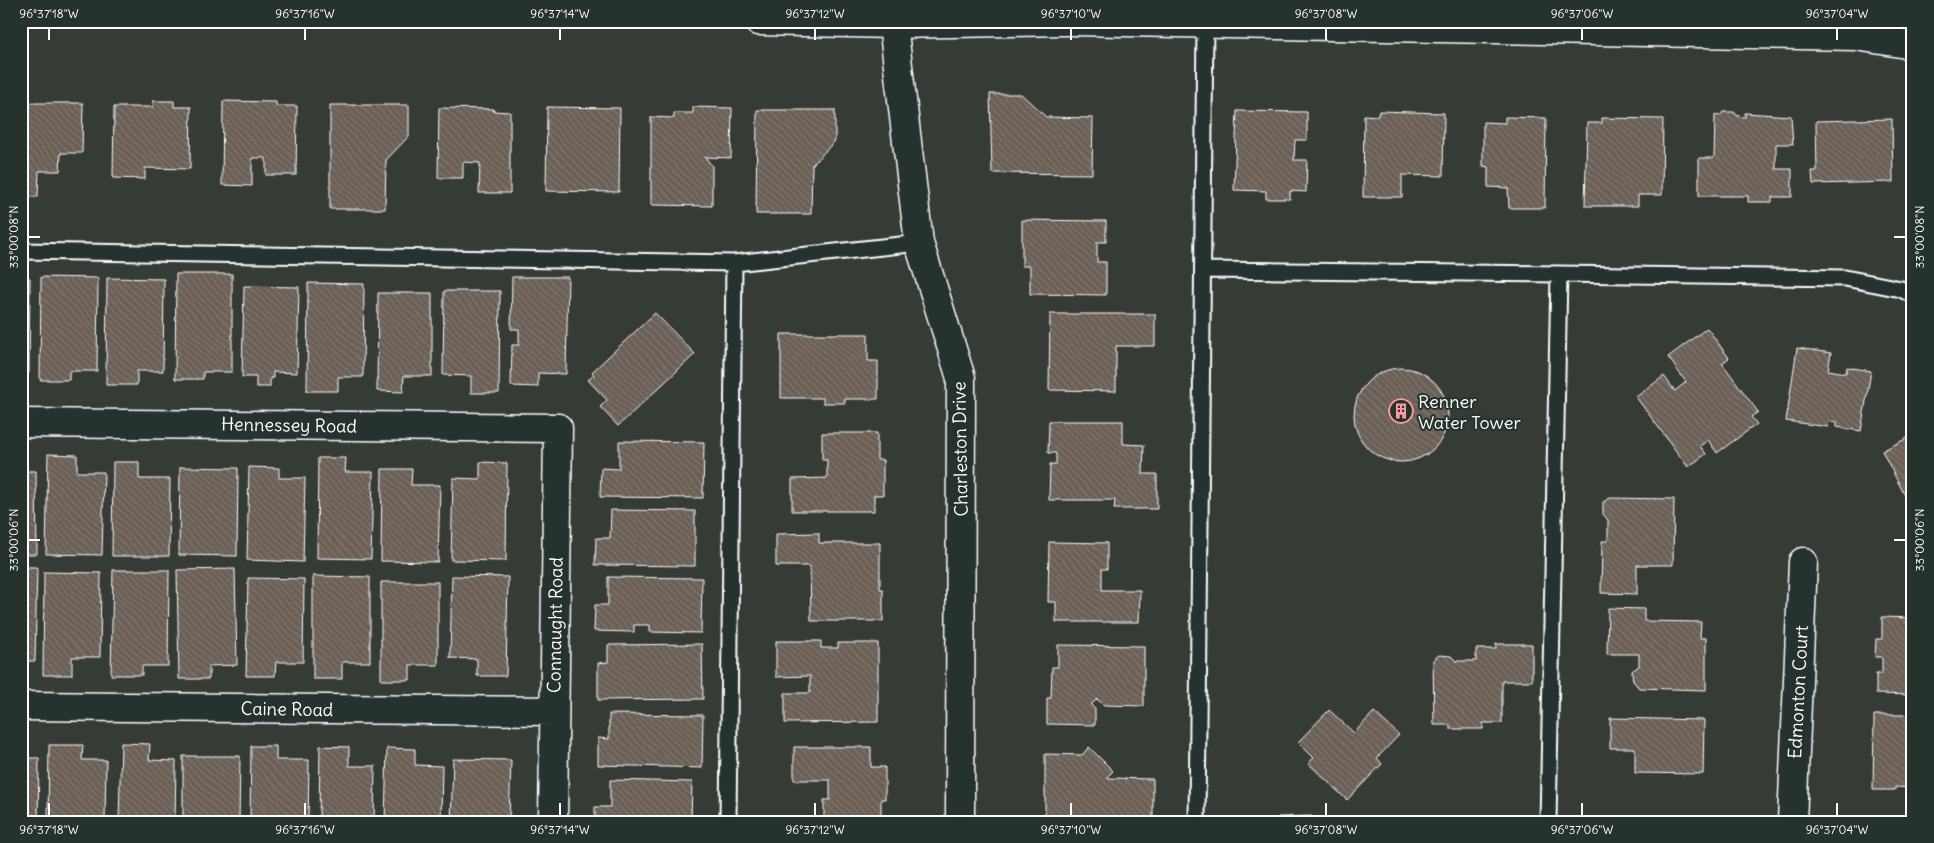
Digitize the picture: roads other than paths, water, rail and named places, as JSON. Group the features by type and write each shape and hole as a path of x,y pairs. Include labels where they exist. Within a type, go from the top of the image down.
{"street":[{"path":"758,21 893,24 1066,21"},
{"path":"1072,21 1205,24 1559,26 1856,36 1913,45"},
{"name":"Charleston Drive","path":"893,24 919,243 961,378 960,822"},
{"name":"Hennessey Road","path":"21,423 558,428"},
{"name":"Connaught Road","path":"553,822 558,428"},
{"name":"Edmonton Court","path":"1792,822 1803,562"},
{"name":"Caine Road","path":"21,706 553,711"}],"lane":[{"path":"1197,822 1205,24"},
{"path":"21,251 734,263 919,243"},
{"path":"728,822 734,263"},
{"path":"1203,270 1845,278 1901,288 1913,295"},
{"path":"1548,822 1559,274"}],"place":[{"name":"Renner Water Tower","path":"1401,411"}]}
